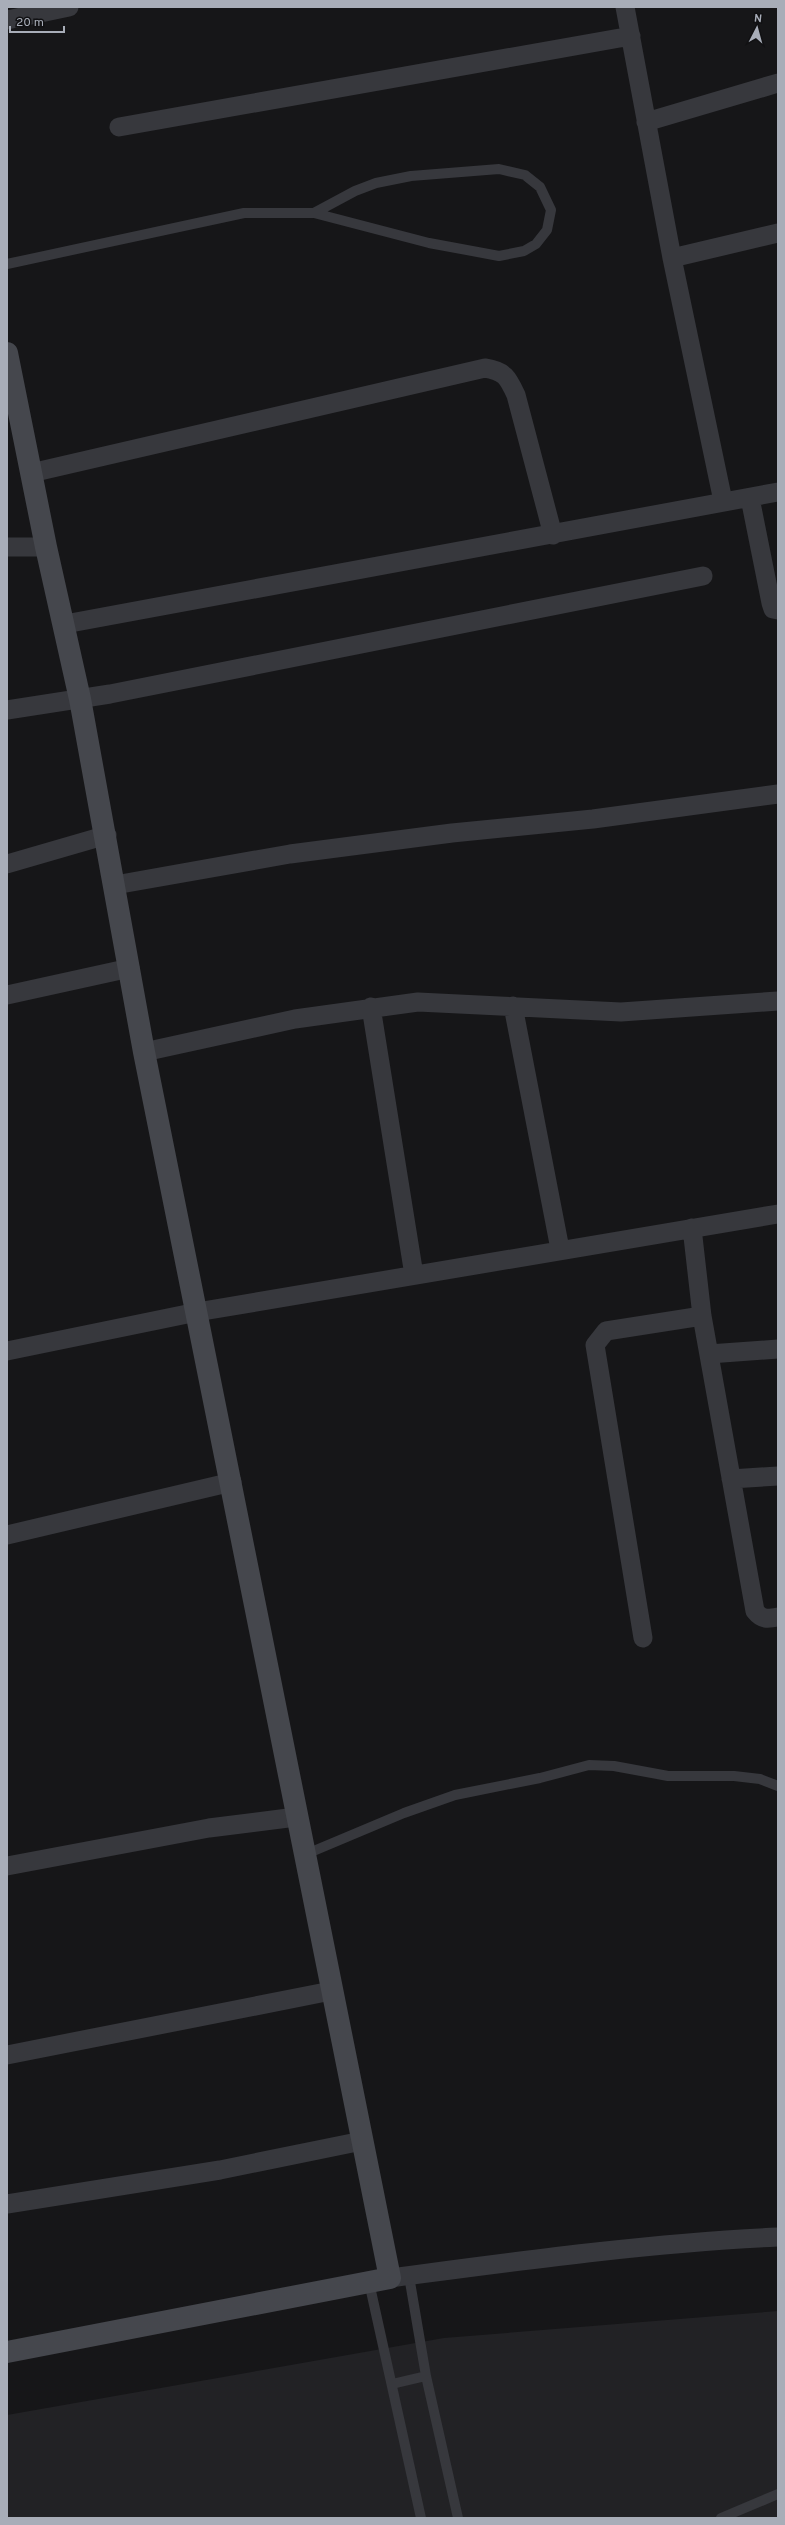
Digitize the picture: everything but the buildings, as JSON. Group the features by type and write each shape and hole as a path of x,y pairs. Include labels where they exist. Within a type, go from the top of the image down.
{"street":[{"path":"7,20 69,7"},
{"path":"625,7 672,258 723,501"},
{"path":"119,127 631,36"},
{"path":"646,122 778,83"},
{"path":"672,258 778,234"},
{"path":"7,353 46,547 65,624 107,835 144,1052 232,1482 331,1991 362,2141 400,2277"},
{"path":"31,473 485,368 499,370 510,381 516,395 553,535"},
{"path":"65,624 553,535 723,501 750,498 778,492"},
{"path":"750,498 771,603 773,609 778,610"},
{"path":"7,548 46,547"},
{"path":"7,710 80,699 703,576"},
{"path":"115,885 290,854 452,834 593,819 778,794"},
{"path":"7,864 107,835"},
{"path":"7,995 130,968"},
{"path":"144,1052 295,1019 418,1002 621,1012 778,1001"},
{"path":"513,1006 560,1249"},
{"path":"371,1008 414,1275"},
{"path":"7,1351 197,1312 560,1249 778,1214"},
{"path":"692,1228 702,1316 755,1611 759,1617 766,1620 778,1618"},
{"path":"643,1638 595,1345 606,1331 702,1316"},
{"path":"709,1354 778,1349"},
{"path":"731,1479 778,1476"},
{"path":"7,1535 232,1482"},
{"path":"7,1866 209,1828 296,1817"},
{"path":"7,2054 331,1991"},
{"path":"7,2204 220,2170 362,2141"},
{"path":"7,2352 400,2277 571,2254 778,2236"}],"lane":[{"path":"7,264 163,232 235,214 314,213 429,243 499,256 524,251 536,244 548,230 550,210 540,187 525,175 499,169 411,176 376,183 355,191 314,213"},
{"path":"304,1855 404,1813 455,1795 540,1778 589,1765 614,1766 668,1776 734,1776 760,1779 778,1786"},
{"path":"400,2277 426,2376 458,2518"},
{"path":"369,2282 421,2518"},
{"path":"392,2384 426,2376"},
{"path":"721,2518 778,2494"}],"shaded area":[{"path":"778,2311 778,2518 7,2518 7,2415 444,2338"}]}
